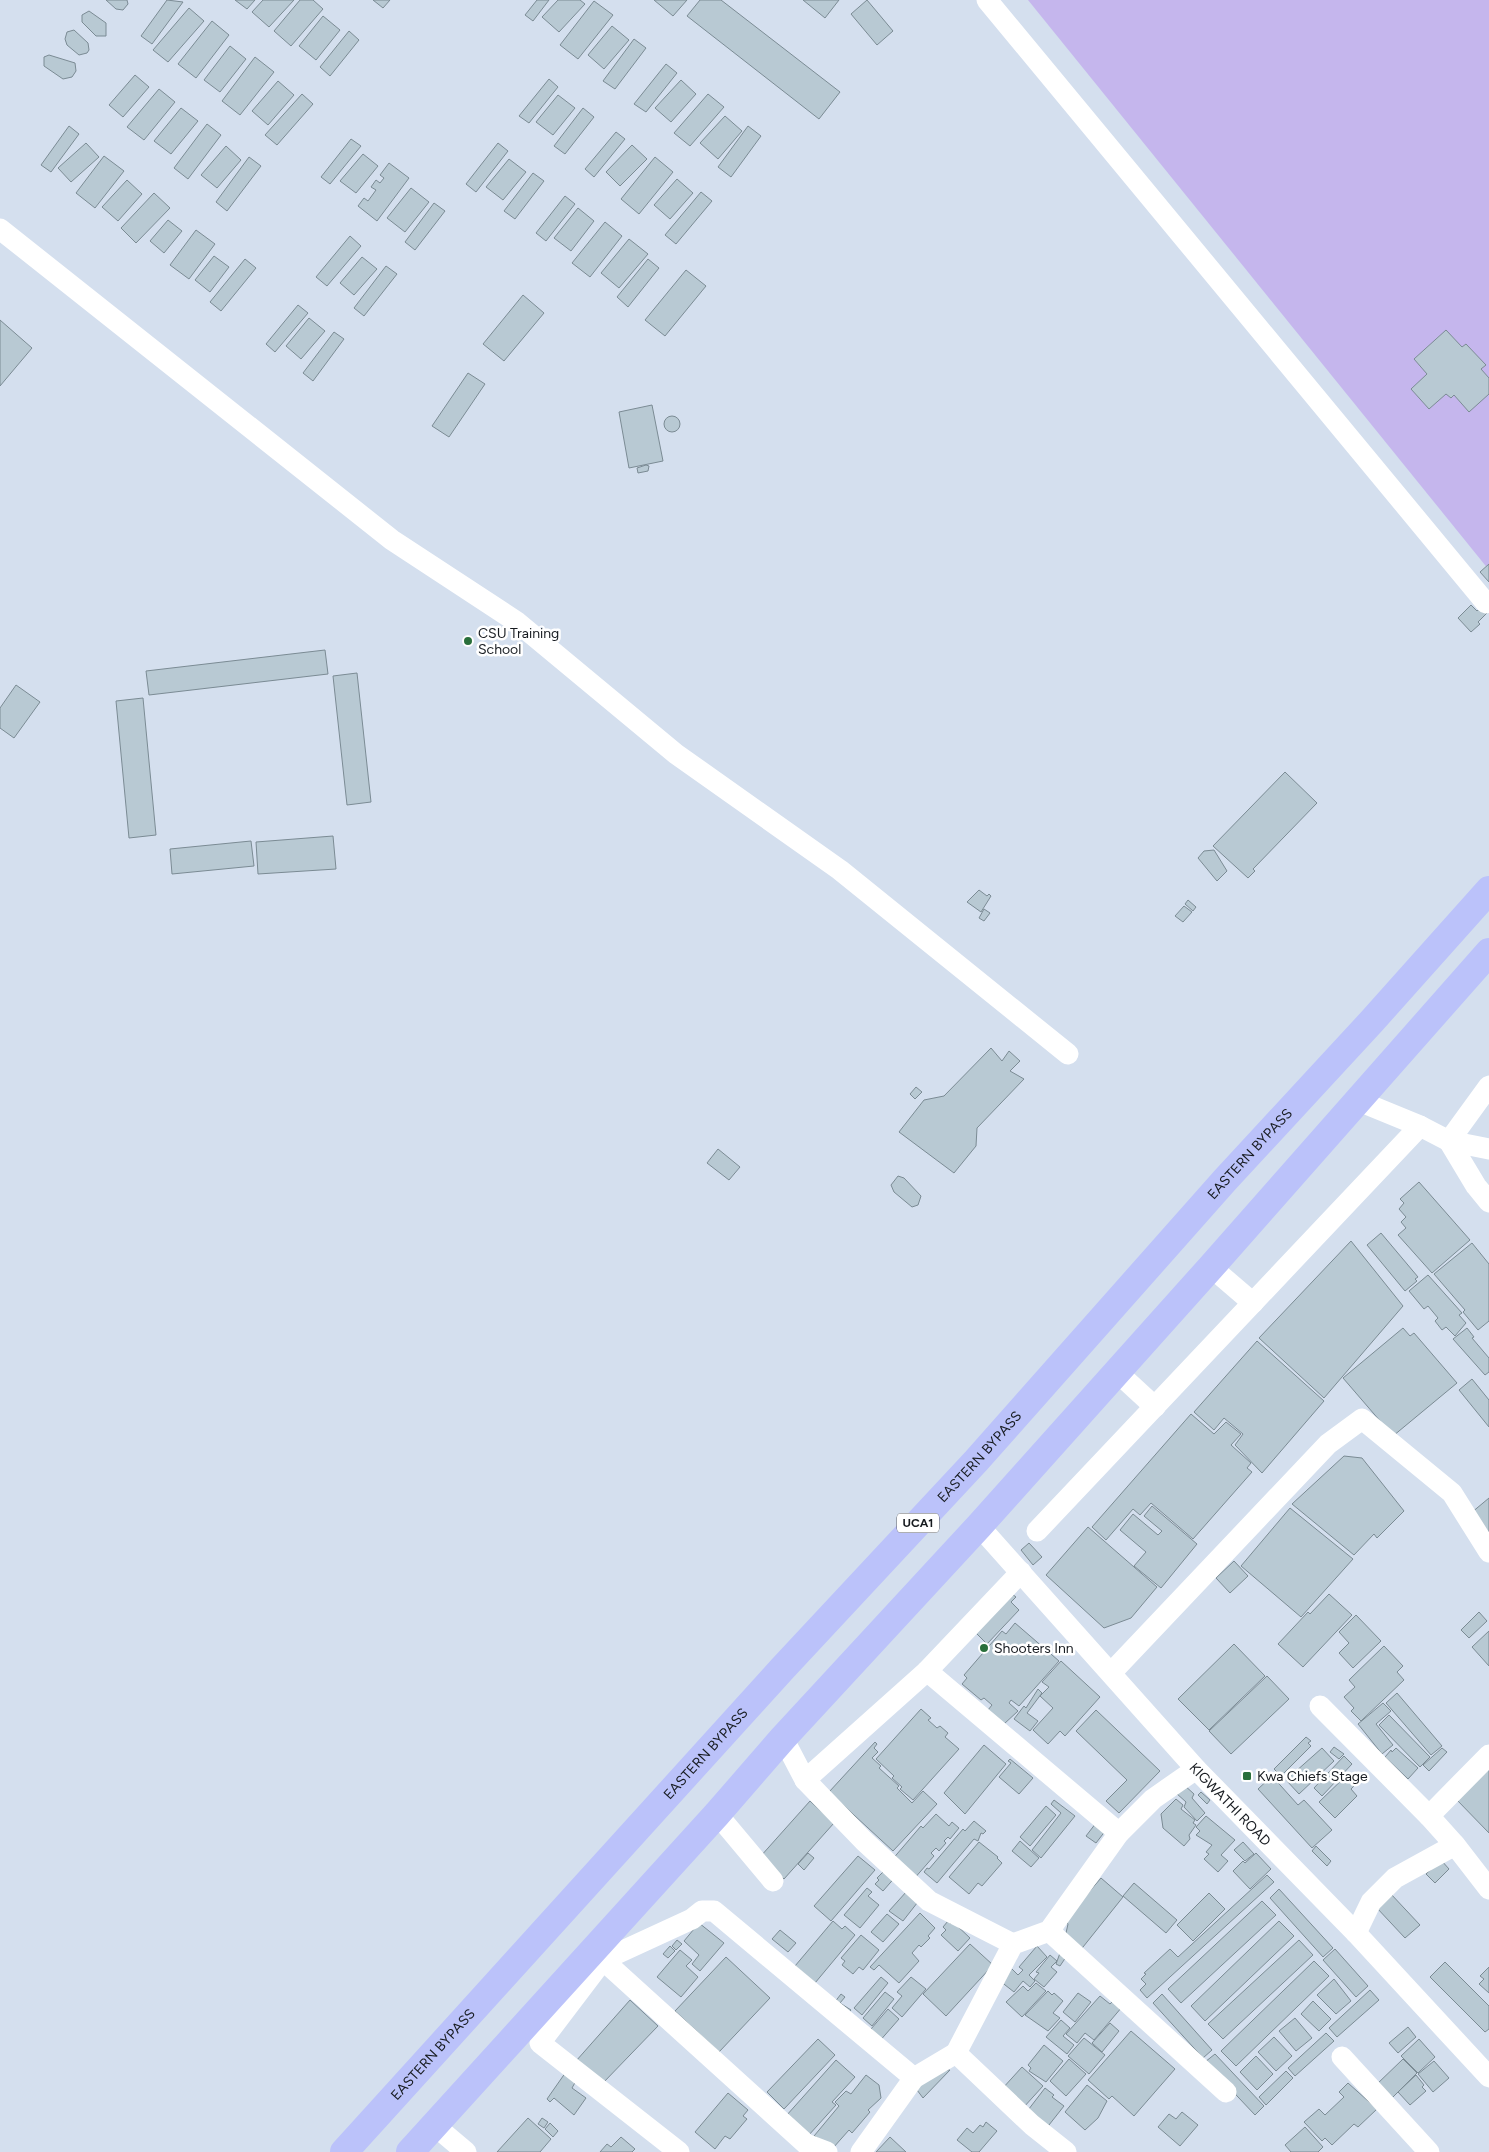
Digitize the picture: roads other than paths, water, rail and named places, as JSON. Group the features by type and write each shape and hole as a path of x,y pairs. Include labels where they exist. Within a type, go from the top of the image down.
{"main road":[{"name":"EASTERN BYPASS","path":"344,2152 782,1669 976,1461 1219,1187 1372,1021 1489,890"},
{"path":"410,2152 604,1948 783,1738 1117,1372 1489,952"}],"street":[{"path":"987,0 1486,603"},
{"path":"0,229 392,540 517,622 676,754 840,870 1068,1054"},
{"path":"1449,1141 1489,1086"},
{"path":"1359,1101 1420,1126 1449,1141 1489,1149"},
{"path":"1037,1531 1420,1126"},
{"path":"1449,1141 1476,1186 1489,1202"},
{"path":"1211,1267 1253,1303"},
{"path":"1117,1372 1155,1407"},
{"path":"1111,1673 1328,1444 1362,1419 1452,1494 1489,1552"},
{"name":"KIGWATHI ROAD","path":"978,1526 1196,1769 1356,1933 1489,2078"},
{"path":"805,1780 927,1671 1021,1572"},
{"path":"927,1671 1119,1833"},
{"path":"1320,1706 1456,1845 1489,1889"},
{"path":"783,1738 805,1780 864,1841 929,1901 1014,1944"},
{"path":"1429,1816 1489,1755"},
{"path":"860,2152 914,2078 956,2053 1014,1944 1049,1931 1119,1833 1153,1799 1196,1769"},
{"path":"717,1814 773,1881"},
{"path":"1356,1933 1371,1902 1395,1878 1456,1845"},
{"path":"679,2152 540,2043 604,1948 692,1918 702,1911 714,1911 914,2078"},
{"path":"1049,1931 1226,2092"},
{"path":"604,1948 803,2148 827,2152"},
{"path":"956,2053 1032,2125 1066,2152"},
{"path":"1342,2057 1429,2152"},
{"path":"434,2125 466,2152"}],"place":[{"name":"CSU Training School","path":"468,641"},
{"name":"Shooters Inn","path":"984,1648"},
{"name":"Kwa Chiefs Stage","path":"1247,1776"}]}
